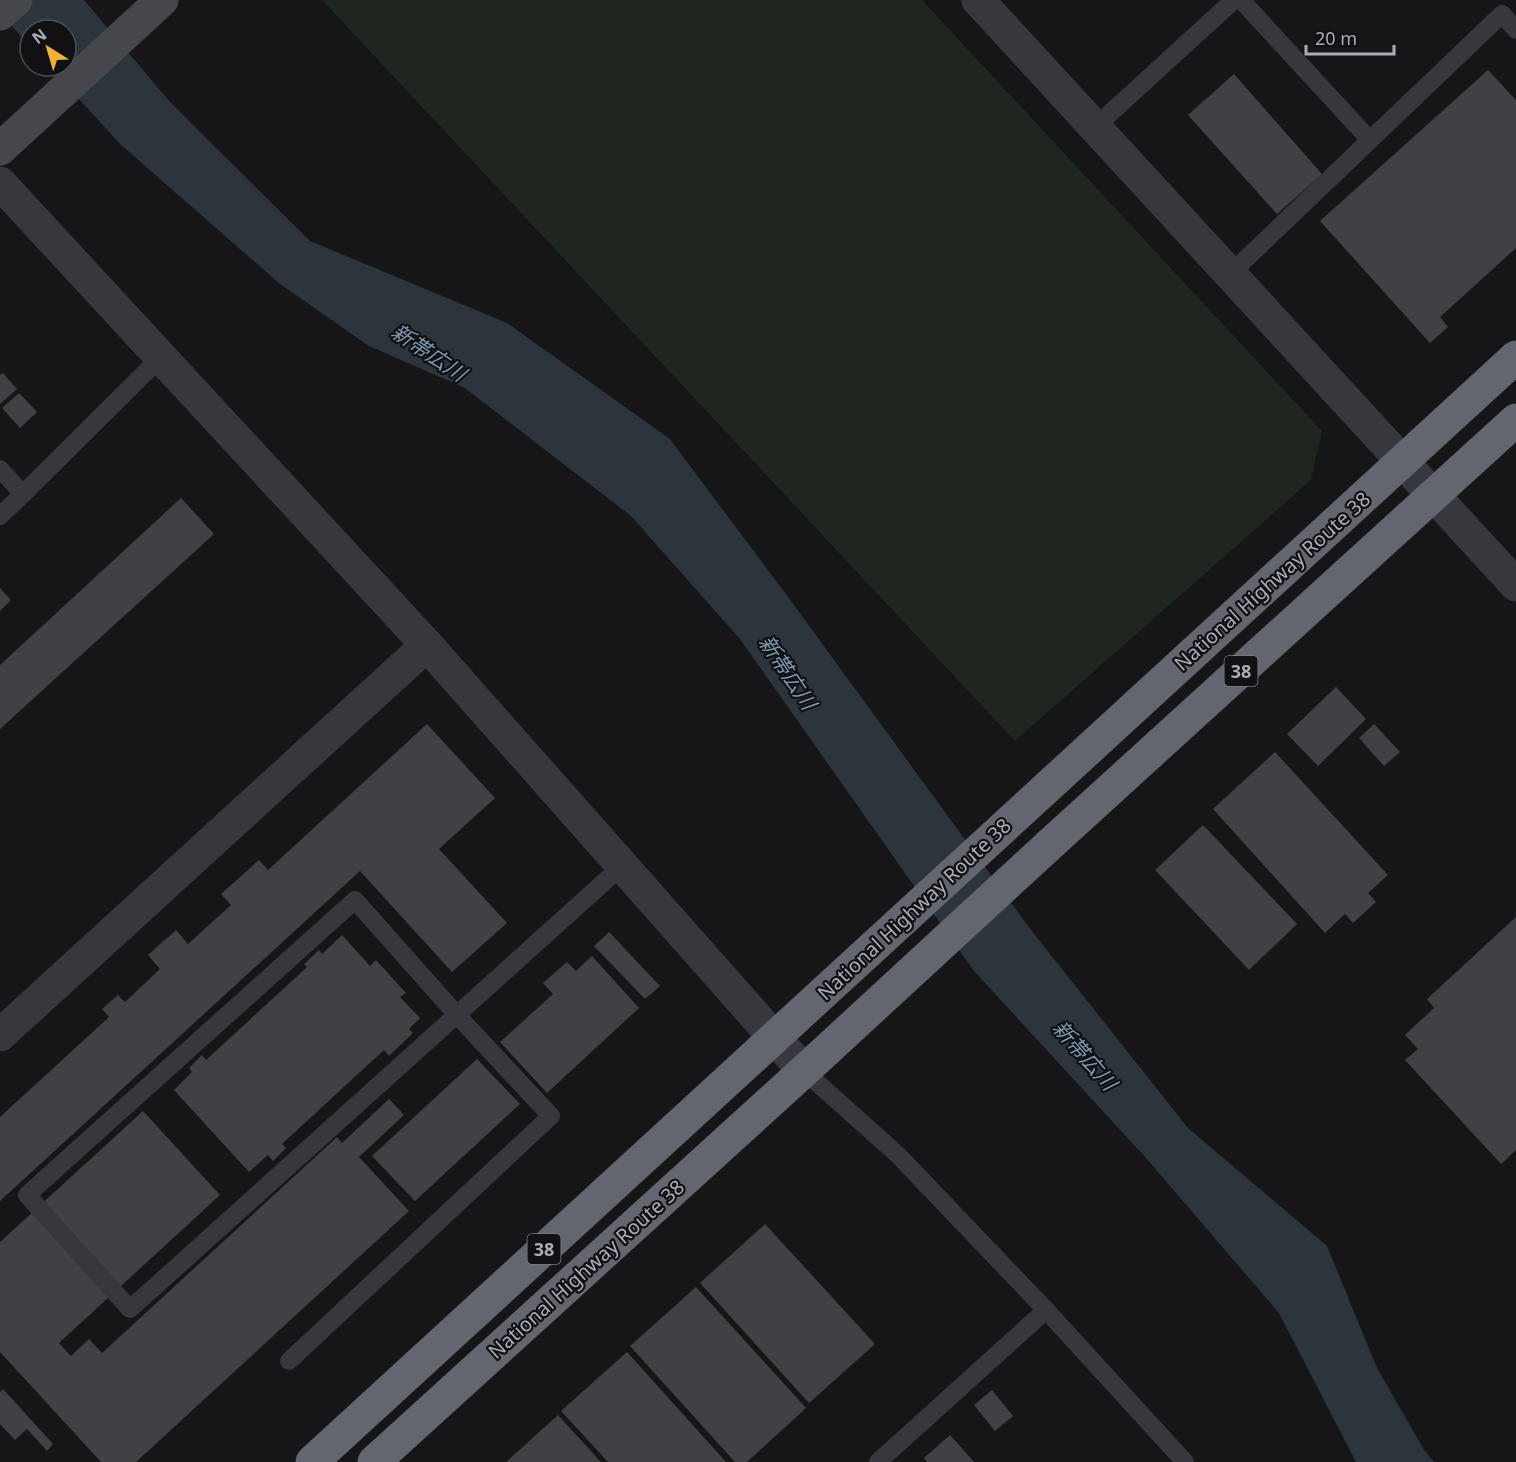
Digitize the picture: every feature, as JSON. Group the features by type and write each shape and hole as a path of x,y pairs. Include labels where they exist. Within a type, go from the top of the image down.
{"highway":[{"name":"National Highway Route 38","path":"312,1462 1516,357"},
{"name":"National Highway Route 38","path":"374,1462 1516,420"}],"street":[{"path":"0,15 16,0"},
{"path":"10,140 162,0"},
{"path":"978,0 1516,585"},
{"path":"0,183 427,645 804,1071"},
{"path":"0,1035 427,645"}],"lane":[{"path":"1095,127 1234,0"},
{"path":"1241,0 1370,140"},
{"path":"1230,274 1502,15 1516,30"},
{"path":"0,516 161,357"},
{"path":"0,469 23,494"},
{"path":"289,1361 551,1116 457,1015 355,900 27,1195 130,1309 457,1015 622,865"},
{"path":"804,1071 898,1155 1046,1310 1185,1462"},
{"path":"878,1462 1046,1310"}],"shaded area":[{"path":"322,0 922,0 1322,431 1311,480 1015,741"}],"water":[{"name":"新帯広川","path":"0,0 84,0 170,102 310,241 507,323 670,439 1031,930 1188,1128 1327,1246 1377,1368 1424,1450 1434,1462 1356,1462 1279,1313 1146,1158 974,971 740,639 631,516 465,388 369,346 280,284 120,144 60,78 78,78 78,18 18,18 18,33 0,13"}],"building":[{"path":"1488,70 1516,100 1516,248 1440,317 1448,327 1430,343 1320,221"},
{"path":"1234,74 1322,174 1277,214 1188,115"},
{"path":"3,373 17,389 0,404 0,375"},
{"path":"19,393 37,412 20,428 2,408"},
{"path":"181,498 214,534 0,729 0,665"},
{"path":"0,588 11,600 0,611"},
{"path":"1336,687 1366,719 1318,766 1287,734"},
{"path":"427,724 495,798 439,849 507,923 452,972 360,871 0,1201 0,1117 109,1017 102,1009 118,995 125,1002 160,969 148,955 176,930 188,944 231,905 221,894 259,860 268,870"},
{"path":"1374,724 1400,752 1384,766 1359,738"},
{"path":"1275,752 1388,875 1368,893 1376,902 1353,923 1345,914 1325,933 1213,809"},
{"path":"1203,825 1297,924 1249,970 1155,870"},
{"path":"1516,917 1516,1150 1501,1164 1405,1060 1418,1049 1405,1035 1434,1008 1427,999"},
{"path":"609,932 660,986 645,999 594,946"},
{"path":"342,935 370,966 376,960 406,993 400,997 420,1018 409,1029 413,1033 389,1056 384,1050 282,1144 286,1148 273,1161 268,1155 249,1172 174,1090 192,1072 189,1068 202,1055 206,1060 307,967 304,964 319,950 322,954"},
{"path":"592,956 639,1008 547,1093 500,1042 553,994 543,983 567,962 576,971"},
{"path":"477,1059 520,1104 415,1201 372,1156"},
{"path":"389,1099 404,1115 359,1157 409,1211 136,1462 101,1462 0,1352 0,1242 143,1111 220,1195 59,1343 71,1356 89,1339 102,1353 337,1137 342,1143"},
{"path":"765,1224 875,1344 809,1403 700,1283"},
{"path":"696,1287 806,1408 747,1462 735,1462 630,1346"},
{"path":"627,1352 726,1462 608,1462 561,1411"},
{"path":"3,1389 53,1444 47,1451 27,1429 15,1440 0,1424 0,1392"},
{"path":"992,1390 1013,1416 995,1431 974,1405"},
{"path":"558,1415 601,1462 506,1462"},
{"path":"950,1435 974,1462 927,1462 924,1458"}]}
